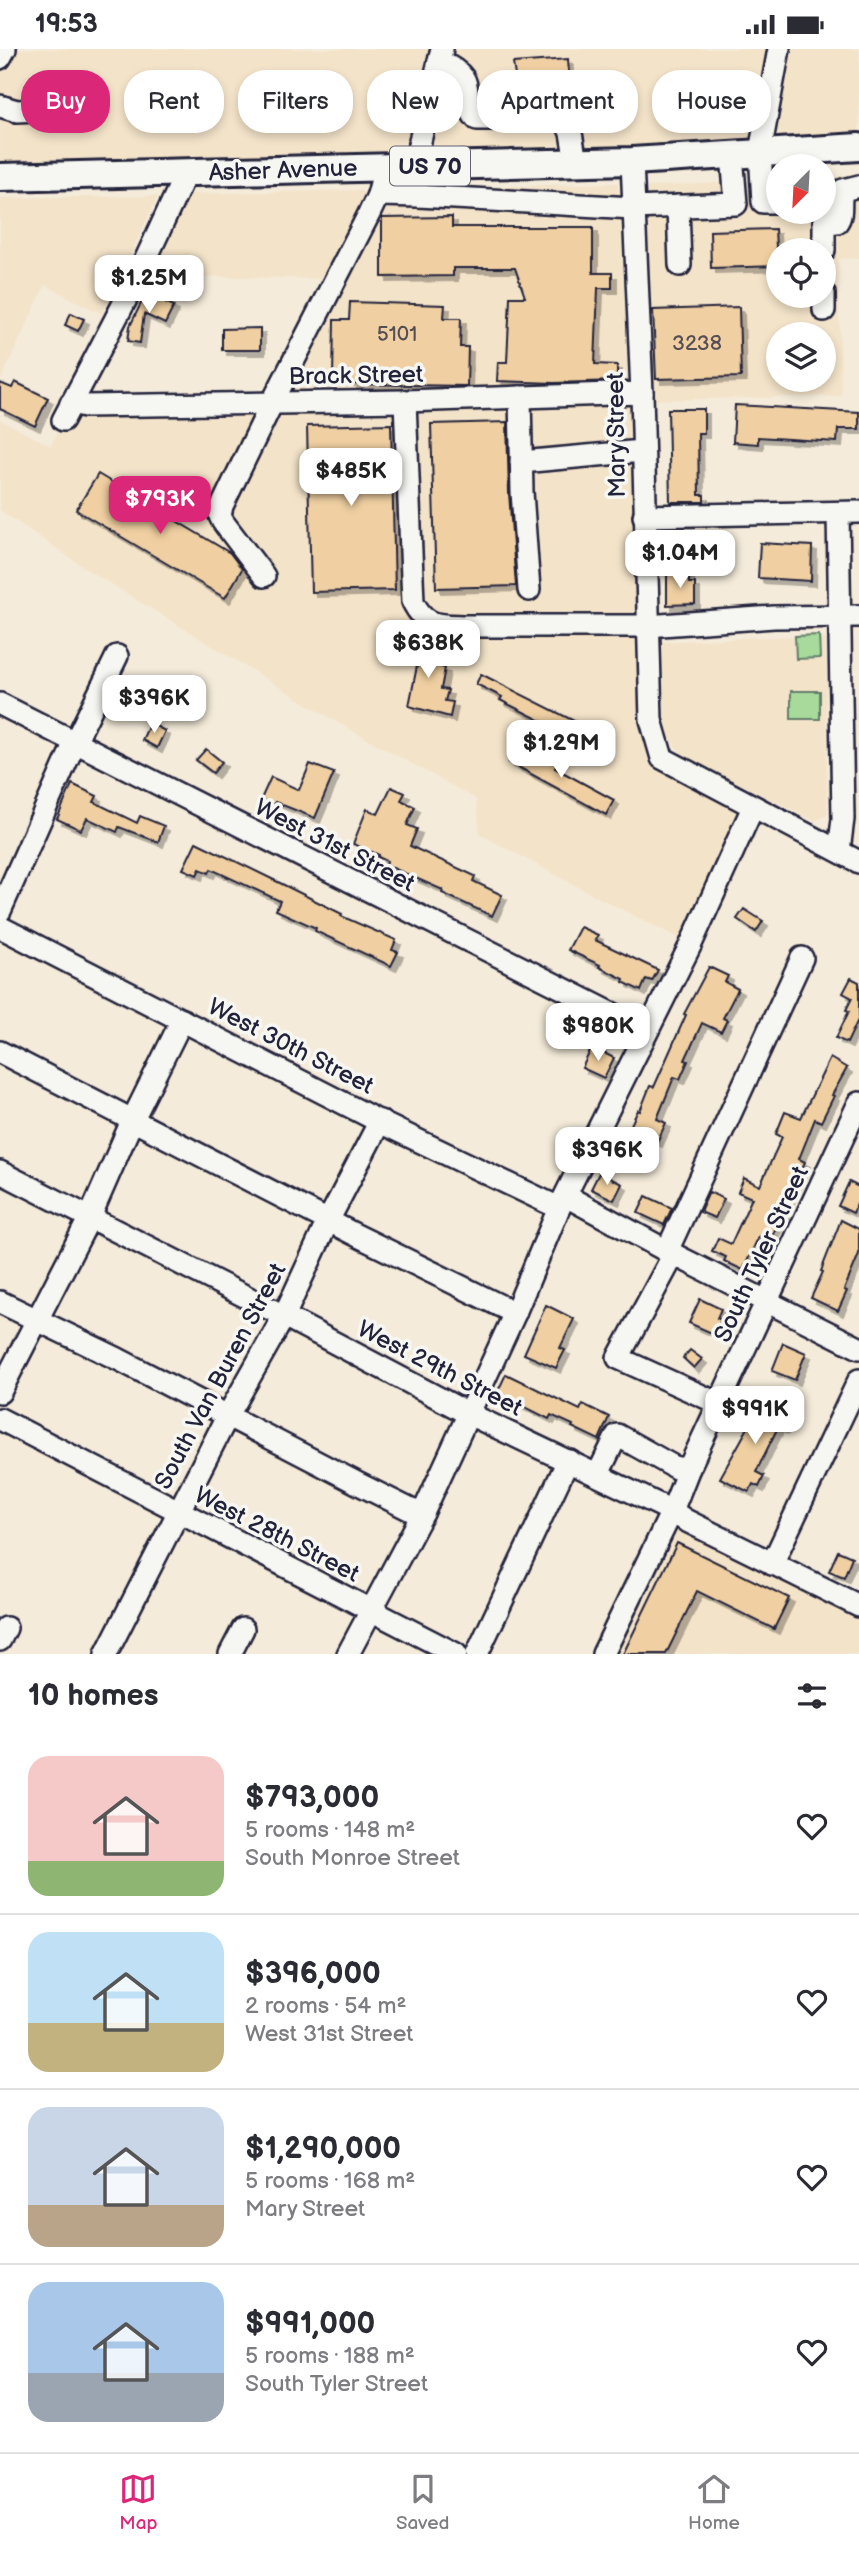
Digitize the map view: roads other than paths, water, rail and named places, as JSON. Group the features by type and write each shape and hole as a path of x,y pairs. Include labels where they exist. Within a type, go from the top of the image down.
{"main road":[{"name":"Asher Avenue","path":"836,154 859,148"},
{"name":"Asher Avenue","path":"0,177 632,161 760,152 781,154"}],"street":[{"path":"0,58 5,49"},
{"path":"766,179 760,152 779,49"},
{"path":"418,196 414,166 440,55 459,70 466,81 470,111 477,119 565,119 571,133 576,162"},
{"path":"0,106 21,111"},
{"path":"732,154 736,204"},
{"name":"Mary Street","path":"632,161 642,393 651,720 662,758 754,807"},
{"path":"264,576 220,516 222,506 378,195 385,167"},
{"name":"Brack Street","path":"186,173 136,278 67,411 85,406 405,401 642,393"},
{"path":"836,222 840,218 840,196 844,190 859,185"},
{"path":"378,195 633,208 766,202"},
{"path":"678,206 680,265"},
{"path":"520,397 529,590"},
{"path":"405,401 413,602 422,618 442,625 647,626 774,617 850,617"},
{"path":"521,462 642,451"},
{"path":"644,516 848,512 851,798 843,819 839,851"},
{"path":"0,911 75,741 117,656"},
{"name":"West 31st Street","path":"0,704 647,1031"},
{"path":"348,1654 423,1513 515,1313 562,1202 727,870 754,807 859,862"},
{"name":"West 30th Street","path":"0,927 380,1121 671,1253 859,1348"},
{"path":"720,1404 618,1357 671,1253 802,958"},
{"path":"0,1392 90,1217 132,1121 182,1020"},
{"path":"0,1052 328,1221 515,1313"},
{"name":"South Tyler Street","path":"603,1654 672,1511 689,1468 859,1103"},
{"name":"South Van Buren Street","path":"106,1654 227,1417 284,1316 328,1221 380,1121"},
{"name":"West 29th Street","path":"0,1172 284,1316 467,1413 598,1474 859,1606"},
{"path":"0,1302 118,1359 411,1510 423,1513"},
{"path":"772,1564 859,1380"},
{"name":"West 28th Street","path":"0,1419 456,1654"},
{"path":"598,1474 617,1435 676,1468 689,1468"},
{"path":"477,1654 570,1461"},
{"path":"230,1654 243,1629"}]}
